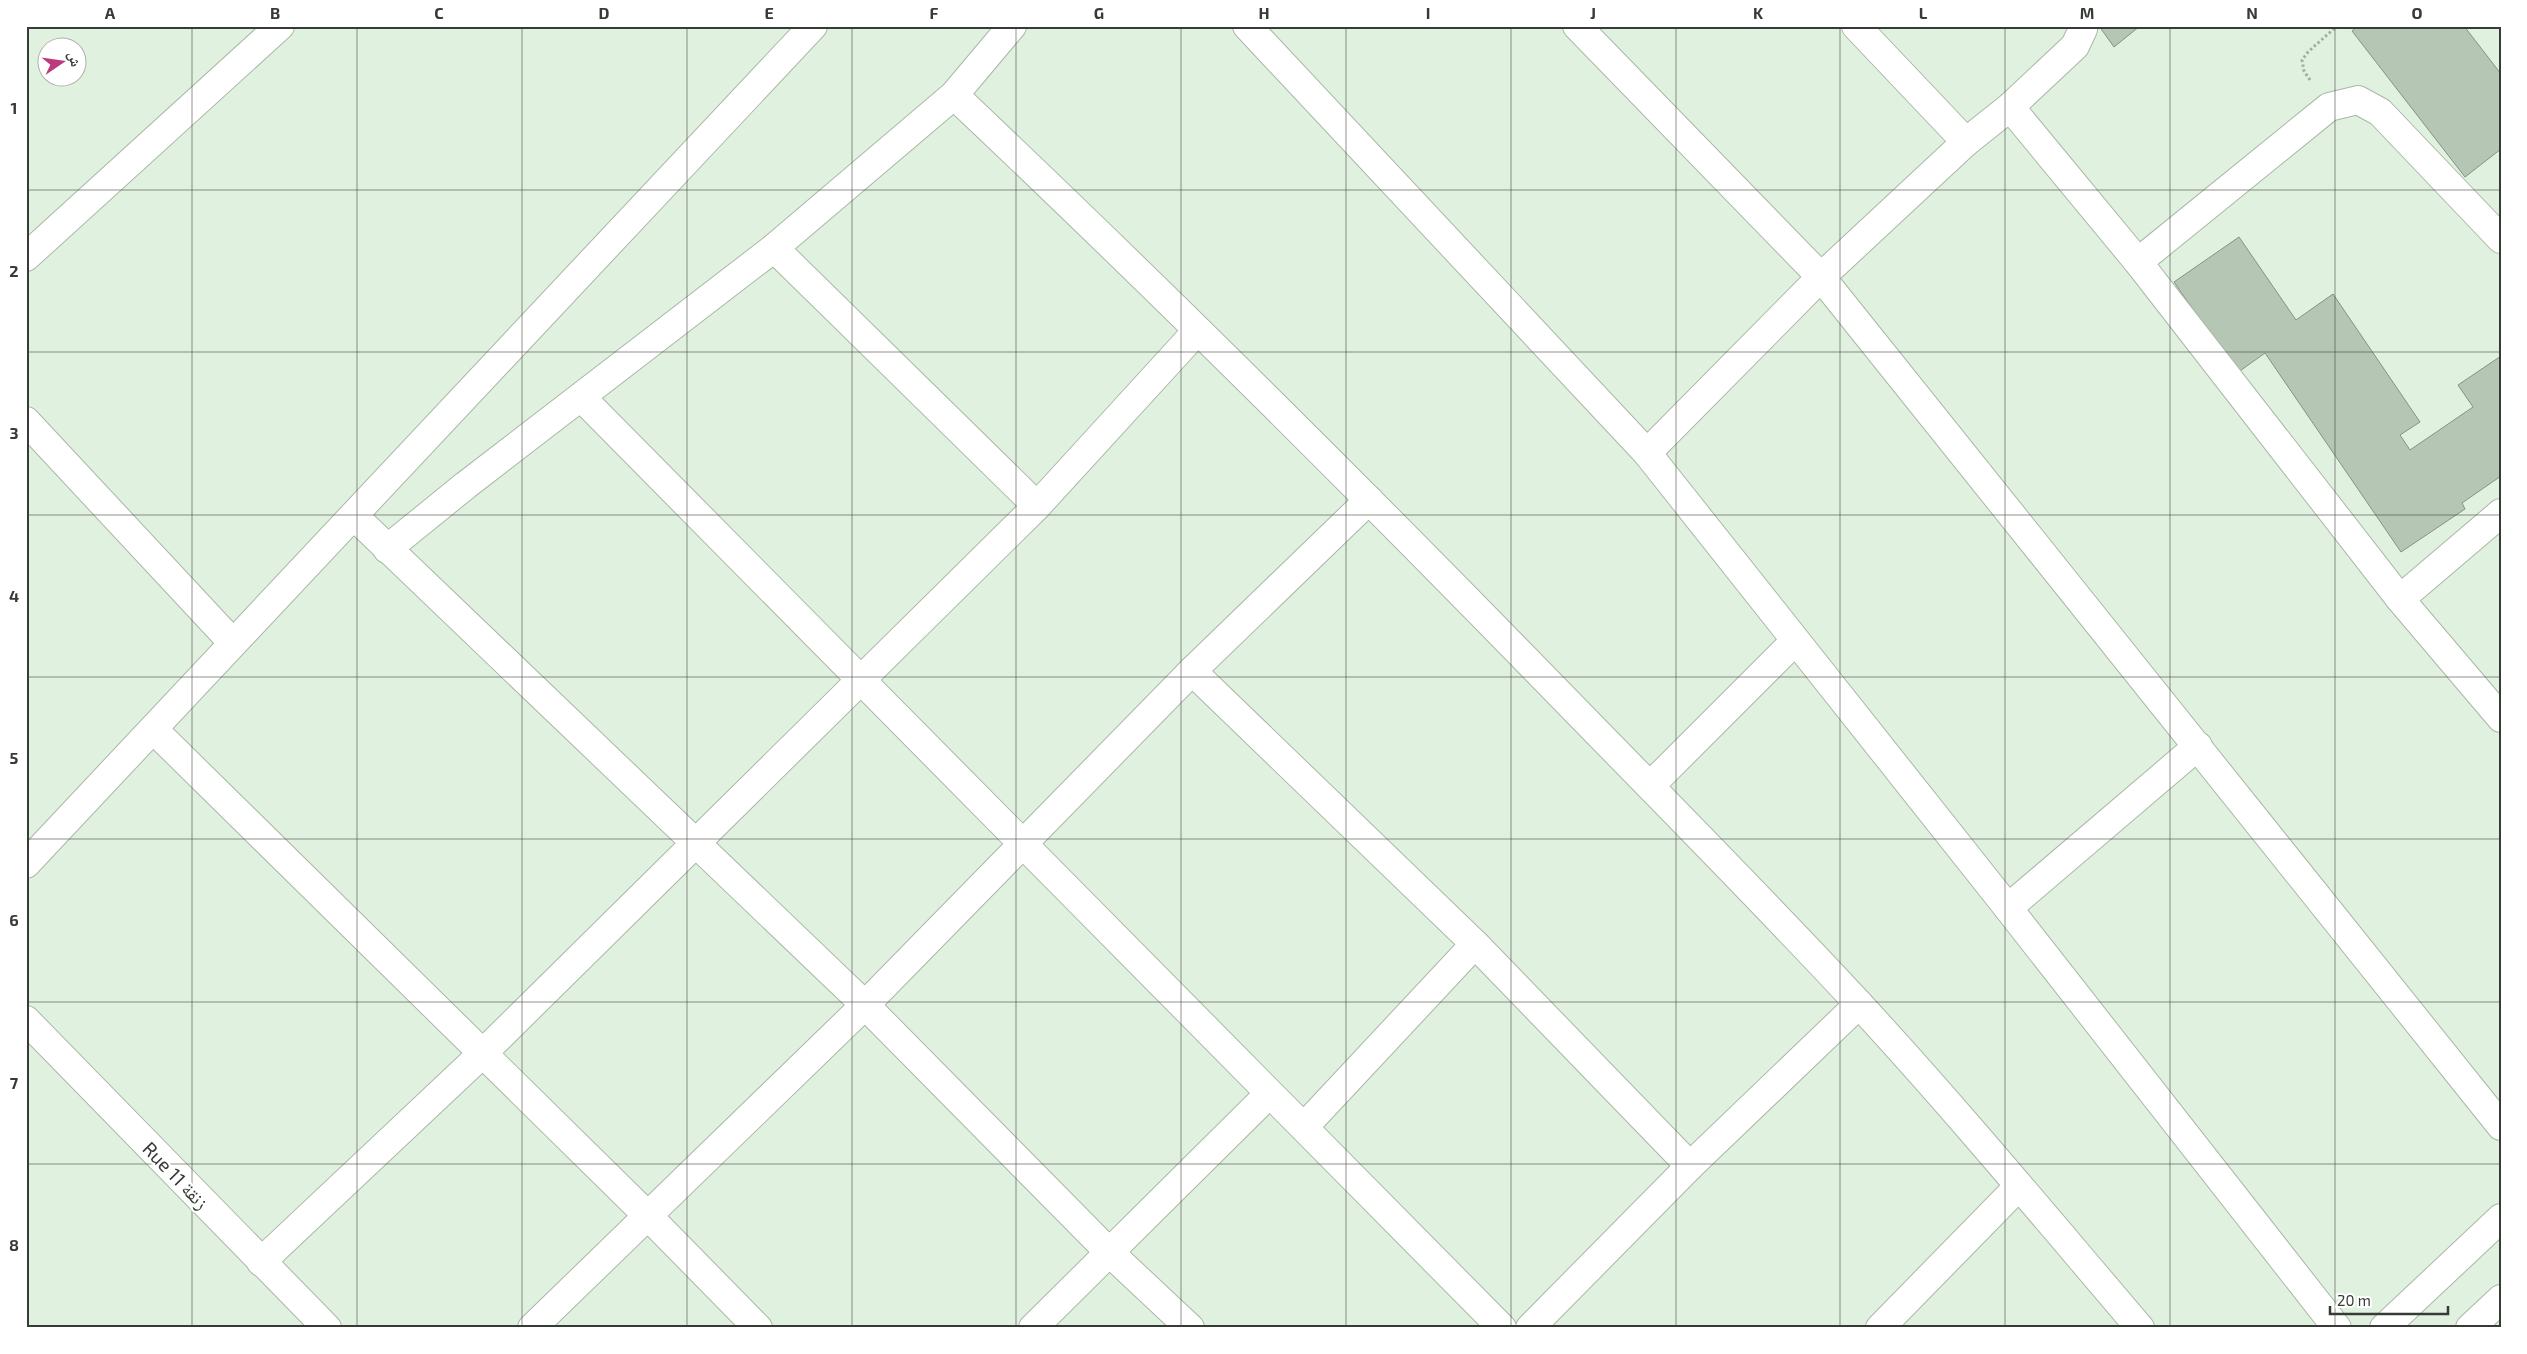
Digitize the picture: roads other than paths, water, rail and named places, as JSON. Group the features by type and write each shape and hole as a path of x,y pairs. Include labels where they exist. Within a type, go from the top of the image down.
{"street":[{"path":"26,257 280,26"},
{"path":"26,864 154,730 233,643 813,26"},
{"path":"387,550 466,485 774,248 954,95 1012,26"},
{"path":"1247,26 1647,453 2008,908 2337,1328"},
{"path":"1577,26 1821,277 2501,1126"},
{"path":"1856,26 1966,142"},
{"path":"1647,453 1821,277 1966,142 2010,106 2074,46 2082,28"},
{"path":"954,95 1084,218 1370,500 1650,786 1859,1004 2019,1186 2140,1328"},
{"path":"2138,262 2328,107 2358,100 2380,112 2501,239"},
{"path":"2010,106 2138,262 2400,599 2501,718"},
{"path":"774,248 1037,506"},
{"path":"261,1262 482,1054 1037,506 1198,331"},
{"path":"581,397 1502,1328"},
{"path":"26,421 233,643"},
{"path":"532,1328 865,1005 1192,671 1370,500"},
{"path":"2400,599 2501,513"},
{"path":"354,516 387,550 865,1005 1109,1252 1190,1328"},
{"path":"1650,786 1795,641"},
{"path":"1192,671 1475,944 1690,1166"},
{"path":"154,730 647,1215 758,1328"},
{"path":"2008,908 2198,746"},
{"path":"1304,1127 1475,944"},
{"path":"1530,1328 1690,1166 1859,1004"},
{"name":"Rue 11 زنقة","path":"26,1020 327,1328"},
{"path":"1033,1328 1269,1094"},
{"path":"1880,1328 2019,1186"},
{"path":"2384,1328 2501,1218"},
{"path":"2474,1326 2501,1299"}]}
